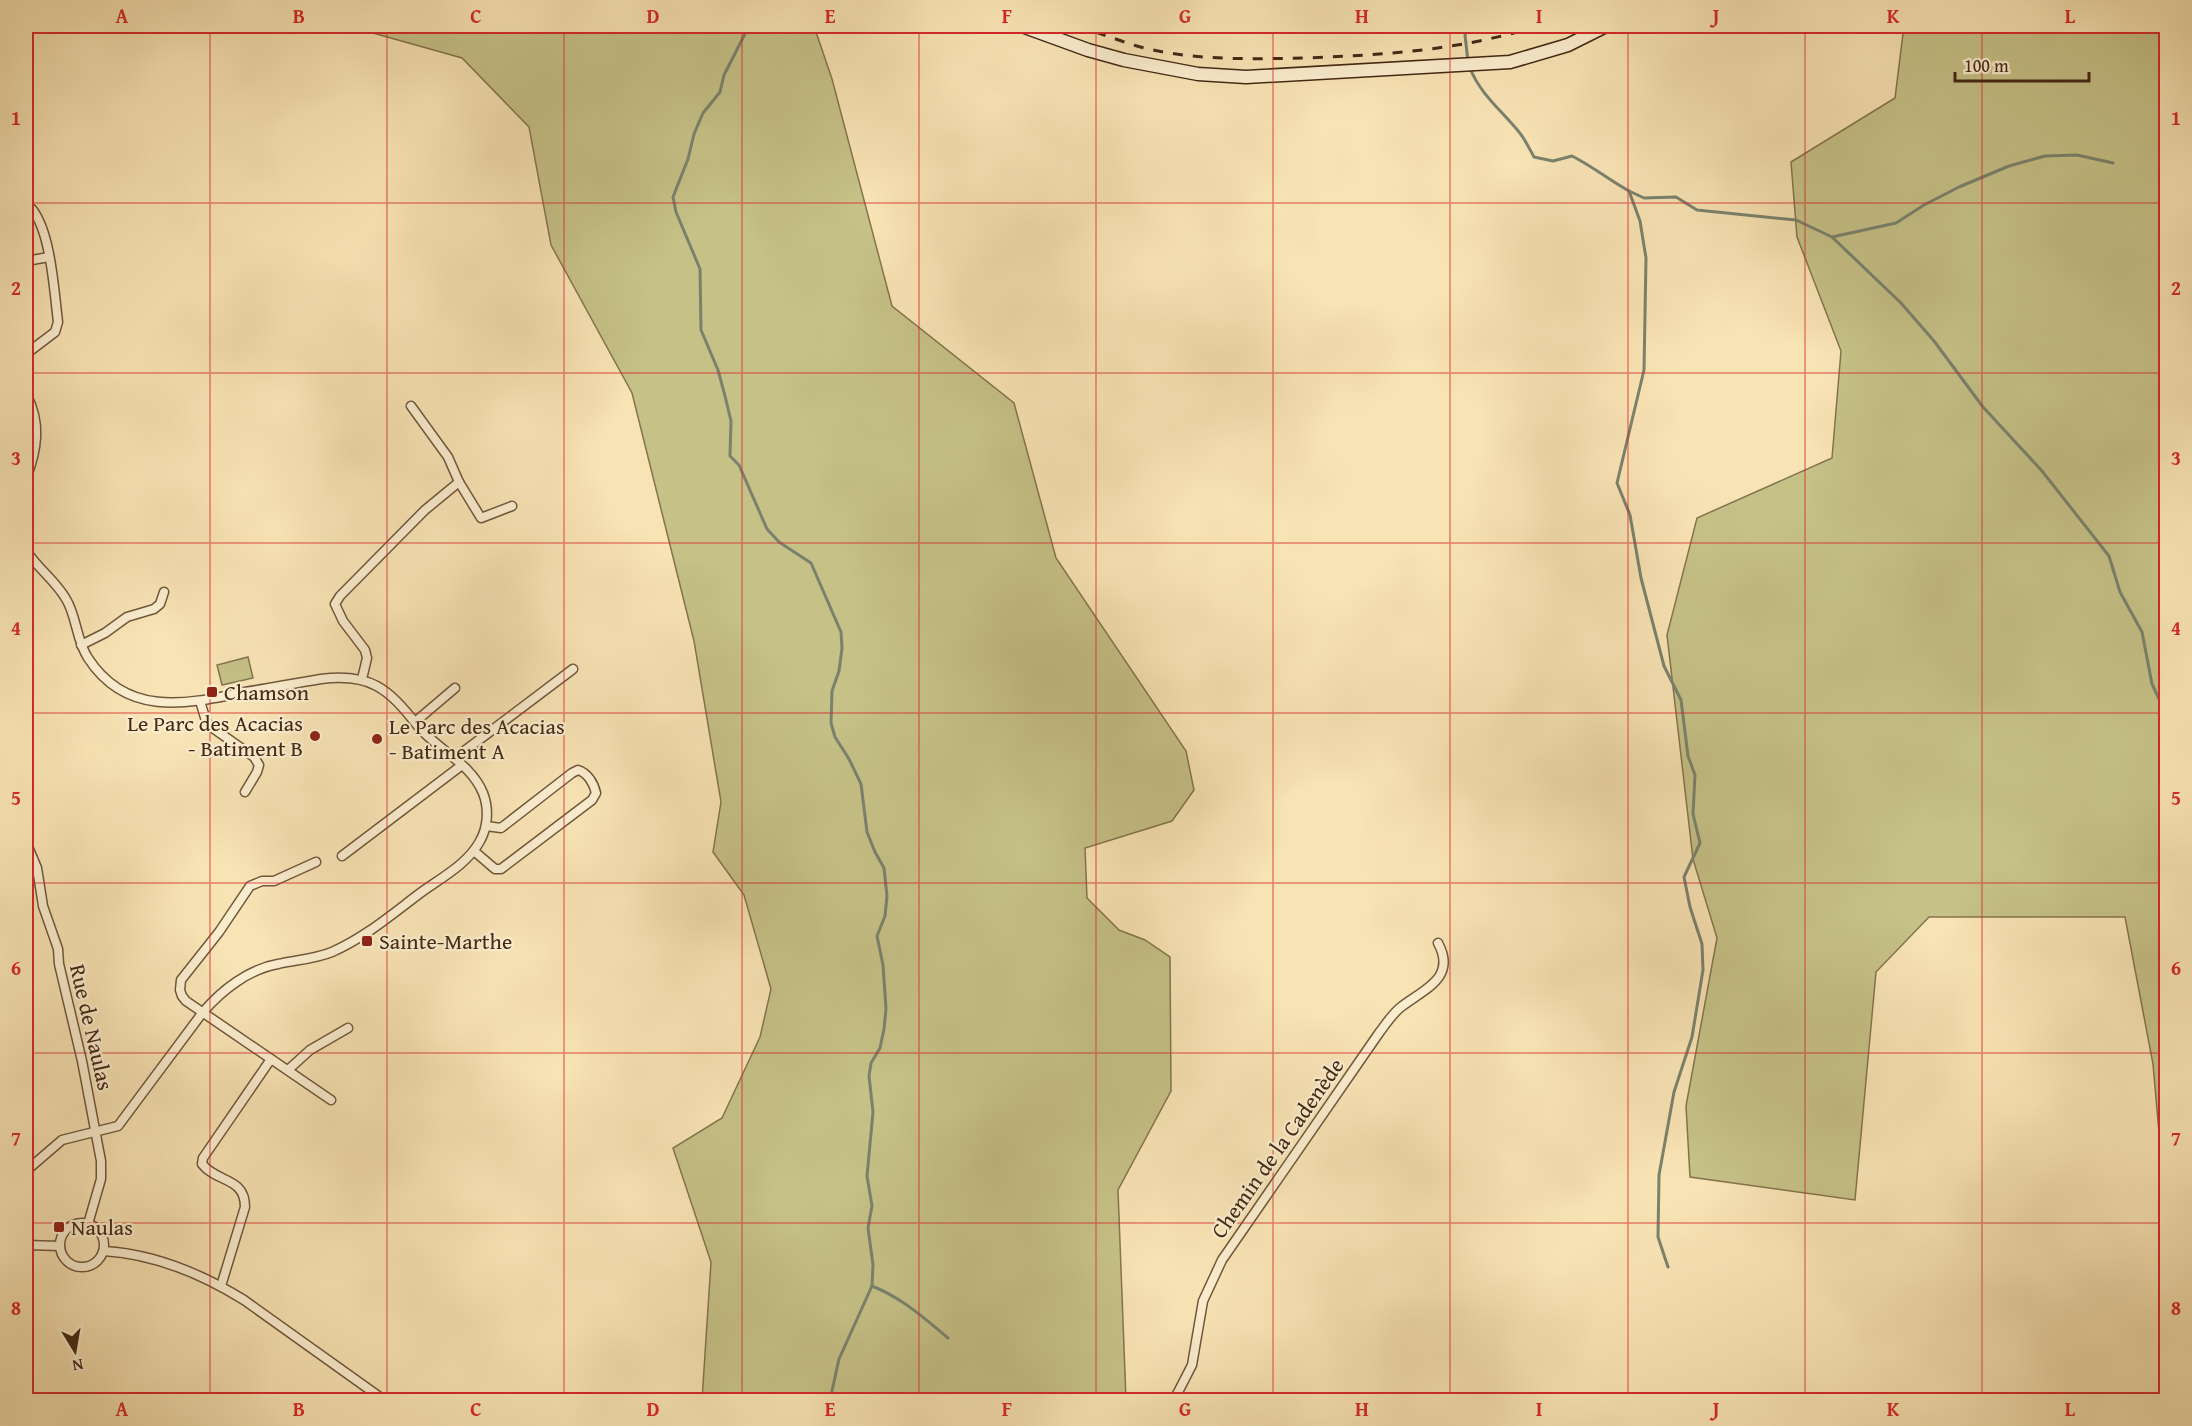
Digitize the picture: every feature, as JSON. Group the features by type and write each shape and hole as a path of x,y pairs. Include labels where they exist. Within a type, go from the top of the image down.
{"main road":[{"path":"26,27 33,26"},
{"path":"1022,26 1088,50 1168,69 1198,74 1274,77 1510,62 1568,45 1606,26"}],"street":[{"path":"26,208 32,209 40,218 46,236 58,322 55,332 26,354"},
{"path":"26,261 49,257"},
{"path":"26,394 31,405 37,436 36,452 26,479"},
{"path":"411,406 448,457 459,482 482,518 512,506"},
{"path":"362,679 367,658 365,650 335,604 340,596 425,510 459,482"},
{"path":"26,550 66,599 81,645 98,671 116,687 145,700 181,704 321,679 340,677 362,679 389,694 425,735 477,780 484,795 487,814 486,826 474,851 464,861 360,938 330,953 275,964 238,981 216,997 203,1012 118,1126 62,1140 26,1170"},
{"path":"81,645 105,633 127,617 154,609 160,604 164,592"},
{"path":"455,759 573,669"},
{"path":"415,722 455,688"},
{"path":"200,701 207,724 254,757 259,765 245,792"},
{"path":"342,856 462,765"},
{"path":"474,851 495,869 501,869 592,800 596,793 594,785 583,772 578,770 501,828 486,826"},
{"name":"Rue de Naulas","path":"26,842 34,860 43,906 56,941 59,964 97,1133 102,1170 88,1224"},
{"path":"316,862 274,881 262,881 250,886 219,932 181,980 182,996 331,1100"},
{"name":"Chemin de la Cadenède","path":"1174,1401 1192,1365 1203,1301 1222,1260 1264,1196 1379,1033 1399,1009 1439,978 1445,961 1444,953 1438,943"},
{"path":"288,1070 310,1050 348,1028"},
{"path":"221,1286 245,1207 245,1198 236,1185 207,1171 202,1164 203,1158 271,1059"},
{"path":"82,1223 88,1224 100,1231 105,1244 104,1251 96,1262 83,1267 76,1266 65,1259 60,1246 64,1232 69,1227 82,1223"},
{"path":"26,1245 60,1246"},
{"path":"104,1251 154,1259 194,1273 221,1286 244,1300 384,1401"}],"shaded area":[{"path":"348,26 814,26 832,79 892,306 1014,403 1056,558 1186,751 1194,790 1172,821 1085,848 1087,898 1119,930 1145,940 1170,957 1171,1091 1118,1190 1126,1400 702,1400 711,1262 673,1148 722,1118 760,1037 771,989 744,895 713,852 721,802 694,641 632,393 551,245 529,127 462,58"},
{"path":"1904,26 2166,26 2166,1213 2153,1064 2125,917 1929,917 1876,972 1855,1200 1690,1177 1686,1106 1717,938 1693,859 1667,635 1697,518 1832,458 1841,351 1797,237 1791,162 1895,98"},
{"path":"248,657 253,678 222,685 217,665"}],"waterway":[{"path":"749,26 724,75 720,92 703,113 673,197 676,212 700,269 701,330 718,370 731,421 730,456 739,465 767,529 779,542 811,563 841,632 842,648 839,671 832,691 831,723 835,737 861,784 867,832 884,868 887,896 885,916 877,936 883,965 886,1009 880,1048 871,1063 869,1076 873,1112 867,1176 872,1206 868,1228 873,1265 872,1286 839,1359 830,1400"},
{"path":"1468,62 1465,35 1469,26"},
{"path":"1470,68 1479,86 1521,135 1534,157 1553,161 1572,156 1587,164 1629,191 1640,221 1646,258 1644,370 1617,483 1630,515 1641,578 1664,666 1681,700 1688,756 1695,775 1693,814 1700,843 1684,877 1690,907 1702,944 1703,970 1692,1037 1674,1092 1659,1175 1658,1237 1668,1267"},
{"path":"1832,237 1896,223 1959,187 2009,166 2045,156 2077,155 2113,163"},
{"path":"1629,191 1644,198 1676,197 1697,210 1796,220 1832,237 1901,303 1934,341 1983,407 2042,471 2109,556 2120,592 2142,632 2152,684 2166,714"},
{"path":"872,1286 903,1302 948,1338"}],"railway":[{"path":"1077,26 1157,51 1199,57 1263,59 1335,57 1423,50 1480,41 1538,26"}],"place":[{"name":"Chamson","path":"212,692"},
{"name":"Le Parc des Acacias - Batiment B","path":"315,736"},
{"name":"Le Parc des Acacias - Batiment A","path":"377,739"},
{"name":"Sainte-Marthe","path":"367,941"},
{"name":"Naulas","path":"59,1227"}]}
